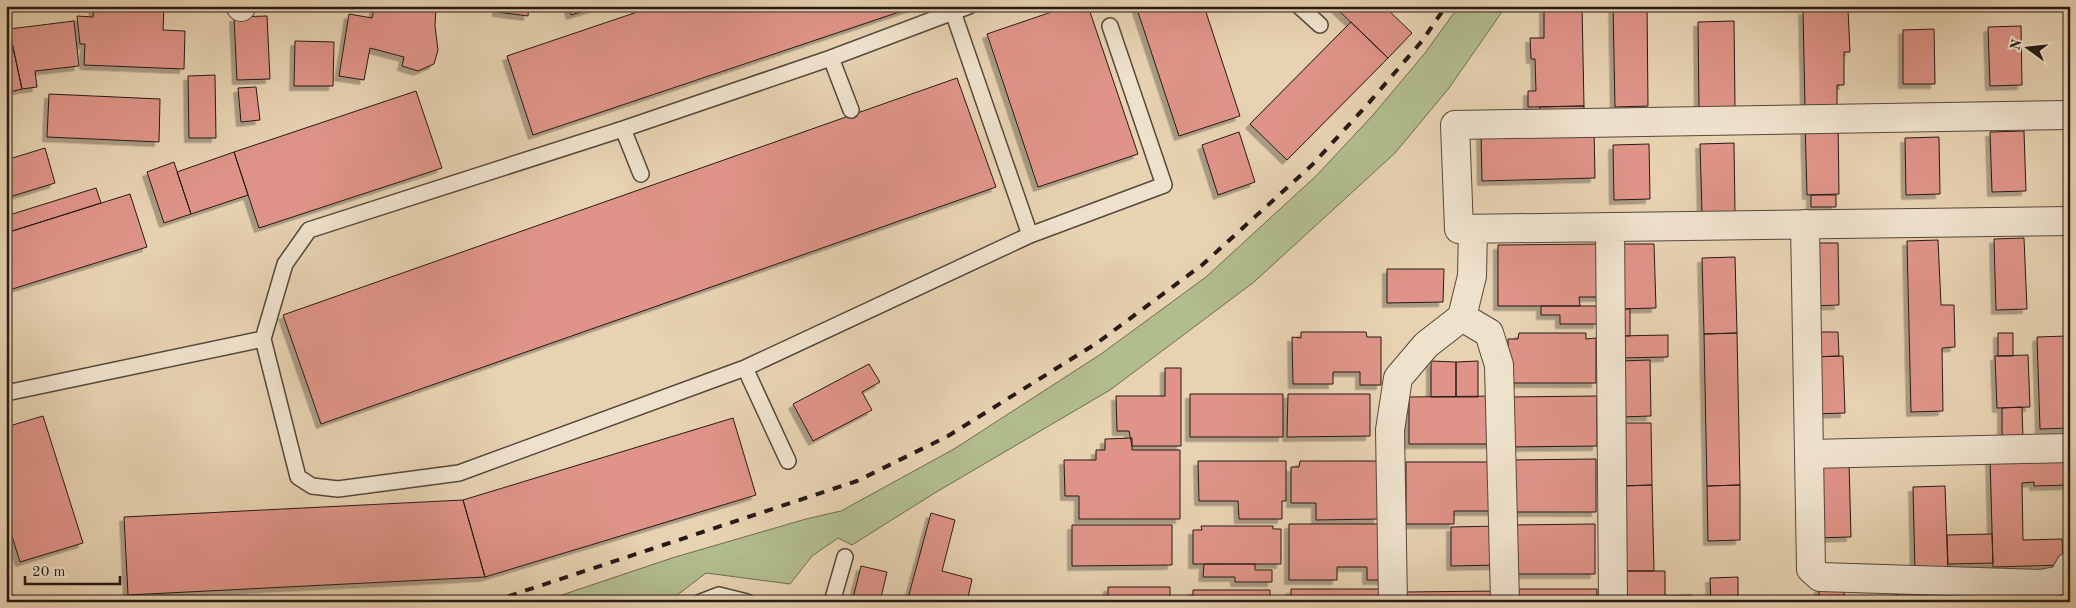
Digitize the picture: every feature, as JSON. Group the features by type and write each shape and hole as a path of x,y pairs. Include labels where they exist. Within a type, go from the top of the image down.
{"street":[{"path":"2070,115 1455,125 1459,229 2070,221"},
{"path":"1806,224 1810,454 1809,547 1811,569 1820,577 2040,593 2062,580 2070,566"},
{"path":"1610,227 1613,602"},
{"path":"1393,602 1390,430 1398,378 1426,344 1462,317 1472,276 1473,229"},
{"path":"1462,317 1488,333 1499,365 1505,602"},
{"path":"1810,454 2070,448"}],"lane":[{"path":"970,6 831,58 623,129 310,230 285,264 263,339 298,477 312,486 338,490 459,473 745,368 1030,235 1164,185 1110,26"},
{"path":"1299,6 1320,25"},
{"path":"953,12 1030,235"},
{"path":"831,58 851,110"},
{"path":"623,129 641,174"},
{"path":"6,393 263,339"},
{"path":"745,368 788,461"},
{"path":"832,602 845,557"},
{"path":"701,602 719,596 747,602"}],"green space":[{"path":"1459,6 1506,6 1449,88 1395,153 1254,282 1110,390 933,494 852,545 838,538 812,556 790,584 706,573 668,602 541,602 672,558 806,519 841,511 954,449 1101,354 1206,277 1317,175 1373,115 1425,53"}],"building":[{"path":"94,6 164,8 163,30 185,31 184,69 84,65 85,44 80,44 77,16 93,17"},
{"path":"375,6 436,7 435,26 438,50 434,64 418,71 402,66 404,57 370,48 364,80 339,76 349,14 372,18"},
{"path":"497,6 529,6 528,16 497,12"},
{"path":"568,6 601,6 571,15"},
{"path":"655,6 917,6 533,135 507,56"},
{"path":"1069,6 1088,6 1138,154 1038,187 987,34"},
{"path":"1136,6 1204,6 1240,116 1179,136"},
{"path":"1334,6 1384,6 1412,33 1388,58"},
{"path":"1544,6 1582,6 1584,106 1528,107 1528,91 1536,91 1535,59 1531,59 1530,38 1544,38"},
{"path":"1613,6 1647,6 1648,106 1615,107"},
{"path":"1848,9 1850,52 1844,52 1844,85 1837,85 1837,107 1805,107 1803,10"},
{"path":"267,16 270,79 237,80 234,17"},
{"path":"74,21 79,66 35,71 37,87 22,89 9,29"},
{"path":"1734,21 1735,107 1699,108 1698,22"},
{"path":"1351,22 1388,58 1287,160 1250,124"},
{"path":"2021,26 2022,85 1990,86 1988,27"},
{"path":"1934,29 1935,84 1903,84 1903,30"},
{"path":"10,33 22,89 6,93 6,34"},
{"path":"295,41 334,42 333,86 294,86"},
{"path":"215,75 216,138 189,138 188,76"},
{"path":"957,78 996,187 321,424 283,315"},
{"path":"256,87 260,120 241,122 238,88"},
{"path":"416,91 442,168 259,228 234,152"},
{"path":"49,94 160,99 159,142 47,137"},
{"path":"1584,106 1584,117 1540,118 1540,107"},
{"path":"1838,121 1839,194 1807,195 1805,122"},
{"path":"1594,129 1595,178 1482,181 1481,132"},
{"path":"2024,131 2026,191 1992,192 1990,132"},
{"path":"1239,132 1255,182 1218,195 1202,145"},
{"path":"1939,137 1940,194 1906,195 1905,138"},
{"path":"1734,143 1735,212 1702,212 1700,144"},
{"path":"1649,144 1650,199 1614,200 1613,145"},
{"path":"45,148 55,183 6,198 6,160"},
{"path":"234,152 248,195 191,214 177,172"},
{"path":"174,162 191,214 164,223 147,172"},
{"path":"96,188 101,203 6,233 6,216"},
{"path":"130,194 147,247 6,291 6,233"},
{"path":"1811,195 1836,195 1836,207 1811,207"},
{"path":"2024,238 2027,309 1996,310 1994,239"},
{"path":"1938,240 1941,305 1954,305 1955,347 1942,348 1943,411 1911,412 1907,241"},
{"path":"1808,243 1838,243 1839,305 1810,306"},
{"path":"1602,244 1602,297 1579,297 1580,306 1498,306 1498,245"},
{"path":"1617,244 1654,244 1656,308 1618,309"},
{"path":"1735,257 1737,333 1704,334 1702,258"},
{"path":"1387,269 1444,269 1443,302 1387,303"},
{"path":"1541,306 1598,306 1598,324 1560,324 1560,315 1541,315"},
{"path":"1618,309 1630,309 1630,336 1618,336"},
{"path":"1301,332 1366,332 1367,337 1381,337 1381,385 1360,385 1360,372 1333,372 1333,384 1293,384 1292,337 1301,338"},
{"path":"1810,332 1838,332 1839,356 1811,357"},
{"path":"1519,333 1586,333 1586,339 1596,338 1596,383 1508,383 1508,339 1518,339"},
{"path":"1737,333 1740,485 1707,486 1704,334"},
{"path":"1998,333 2013,333 2013,356 1998,356"},
{"path":"1668,335 1668,357 1619,358 1618,336"},
{"path":"2067,336 2069,428 2040,429 2037,337"},
{"path":"2028,355 2030,407 1997,408 1995,356"},
{"path":"1843,356 1845,413 1812,414 1811,357"},
{"path":"1650,360 1651,416 1620,417 1619,361"},
{"path":"1431,361 1456,362 1456,397 1431,397"},
{"path":"1478,361 1478,397 1456,397 1456,362"},
{"path":"869,364 880,382 862,392 872,410 813,441 793,404"},
{"path":"1165,368 1181,368 1181,446 1132,446 1129,431 1117,431 1116,396 1165,396"},
{"path":"1190,394 1283,394 1283,437 1190,437"},
{"path":"1288,394 1370,394 1370,436 1287,437"},
{"path":"1495,396 1495,444 1409,444 1409,397"},
{"path":"1597,396 1597,446 1508,447 1508,397"},
{"path":"2022,407 2023,438 2002,438 2002,408"},
{"path":"43,416 83,543 20,562 6,517 6,427"},
{"path":"733,418 756,495 485,577 463,500"},
{"path":"1621,423 1651,423 1652,485 1622,486"},
{"path":"1132,438 1132,450 1180,450 1180,519 1079,519 1079,496 1065,496 1064,460 1096,460 1096,450 1105,450 1105,439"},
{"path":"2070,455 2070,485 2034,486 2034,482 2022,483 2023,540 2062,539 2063,565 1993,567 1990,457"},
{"path":"1596,459 1596,512 1509,512 1509,460"},
{"path":"1198,461 1286,461 1286,501 1282,501 1282,519 1239,519 1238,501 1199,501"},
{"path":"1300,461 1378,461 1378,519 1316,520 1316,503 1291,503 1291,467 1299,467"},
{"path":"1406,462 1496,462 1496,511 1454,511 1454,524 1406,524"},
{"path":"1812,462 1849,462 1851,537 1814,538"},
{"path":"1652,485 1654,571 1623,571 1622,486"},
{"path":"1740,485 1740,540 1708,541 1707,486"},
{"path":"1945,486 1948,571 1915,572 1913,487"},
{"path":"463,500 485,577 128,595 124,517"},
{"path":"931,513 955,520 942,571 972,579 967,602 907,602"},
{"path":"1289,524 1383,524 1383,580 1367,580 1367,567 1337,567 1337,580 1289,580"},
{"path":"1595,524 1595,574 1510,574 1510,525"},
{"path":"1072,525 1172,525 1172,565 1072,566"},
{"path":"1201,526 1273,526 1273,529 1281,529 1281,564 1193,564 1193,530 1202,530"},
{"path":"1499,526 1499,565 1451,566 1451,527"},
{"path":"1992,534 1993,563 1948,564 1947,535"},
{"path":"1204,564 1255,564 1255,570 1272,570 1272,582 1235,582 1235,577 1203,577"},
{"path":"861,566 887,572 880,602 852,602"},
{"path":"1623,571 1665,571 1665,596 1691,595 1692,602 1624,602"},
{"path":"1738,577 1738,602 1711,602 1710,578"},
{"path":"1925,585 1925,602 1897,602 1896,586"},
{"path":"1108,587 1170,587 1170,602 1108,602"},
{"path":"1844,587 1844,602 1819,602 1819,588"},
{"path":"1291,589 1384,589 1384,602 1291,602"},
{"path":"1511,589 1597,589 1597,602 1511,602"},
{"path":"1991,589 1991,599 2001,599 2001,602 1955,602 1954,591"},
{"path":"1193,590 1270,590 1270,597 1281,597 1281,602 1193,602"},
{"path":"1500,591 1500,602 1403,602 1404,592"}],"railway":[{"path":"491,602 857,481 948,436 1097,343 1202,265 1312,165 1422,41 1446,6"},
{"path":"6,596 40,602"}]}
